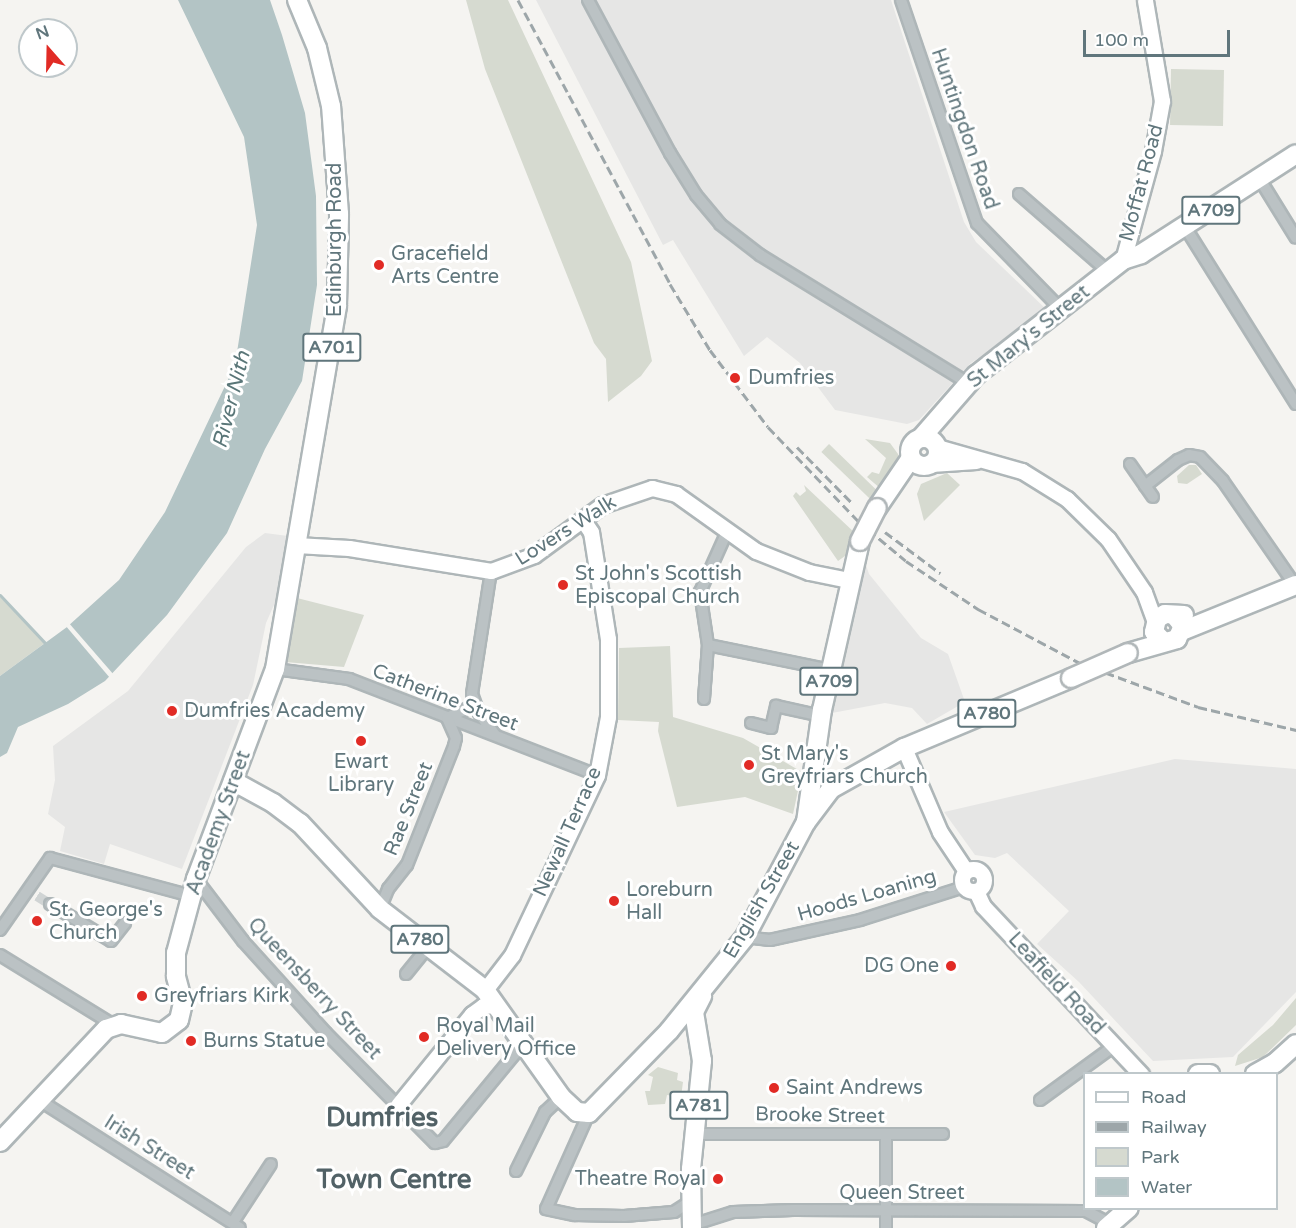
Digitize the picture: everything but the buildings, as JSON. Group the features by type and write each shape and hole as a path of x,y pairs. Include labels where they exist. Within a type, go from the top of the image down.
{"main road":[{"name":"Edinburgh Road","path":"268,695 275,669 337,305 339,223 331,106 317,48 297,0"},
{"name":"A709","path":"1116,266 1141,254 1185,227 1296,154"},
{"name":"St Mary's Street","path":"806,822 813,760 849,580 860,541 877,508 892,490 901,487 927,453 940,419 968,383 1116,266"},
{"path":"1166,625 1206,619 1256,604 1296,585"},
{"name":"A780","path":"806,822 831,789 845,779 904,748 1131,652 1166,625"},
{"name":"Academy Street","path":"112,1024 153,1033 172,1028 182,1010 176,953 194,887 268,695"},
{"path":"813,760 821,775 845,779"},
{"name":"A780","path":"233,781 273,803 300,824 380,909 429,946 490,998 561,1096 577,1112 589,1113"},
{"name":"English Street","path":"589,1113 669,1030 745,937 806,822"},
{"name":"A781","path":"692,1226 691,1169 697,1134 702,1061 694,1012 706,986"},
{"path":"669,1030 686,1020 697,1025"},
{"path":"0,1142 98,1036 112,1024"},
{"path":"1259,1072 1275,1063 1296,1044"},
{"path":"1108,1226 1128,1210"}],"street":[{"path":"588,0 670,153 696,195 720,224 760,255 968,383"},
{"name":"Huntingdon Road","path":"901,0 977,223 1061,309"},
{"name":"Moffat Road","path":"1116,266 1161,112 1161,87 1145,0"},
{"path":"1258,178 1296,238"},
{"path":"1019,194 1116,266"},
{"path":"1185,227 1296,404"},
{"path":"927,453 985,461 1022,471 1067,499 1108,539 1166,625"},
{"path":"1145,486 1178,460 1189,455 1200,457 1223,481 1296,585"},
{"path":"1130,464 1153,497"},
{"name":"Lovers Walk","path":"296,545 350,548 491,571 534,555 619,497 652,488 676,494 756,551 809,572 849,580"},
{"name":"Newall Terrace","path":"490,998 597,775 608,717 608,639 591,532 583,520"},
{"path":"704,699 708,645 701,585 727,532"},
{"path":"491,571 472,694 475,705 496,737"},
{"path":"708,645 831,670"},
{"name":"Catherine Street","path":"275,669 336,675 597,775"},
{"path":"447,718 475,705"},
{"path":"751,723 771,728 776,706 821,716"},
{"name":"Rae Street","path":"380,909 388,889 407,865 454,746 456,738 447,718"},
{"name":"Leafield Road","path":"904,748 940,832 983,906 1139,1072"},
{"path":"0,930 33,893 50,858 194,887"},
{"name":"Hoods Loaning","path":"745,937 758,941 860,920 968,883"},
{"name":"Queensberry Street","path":"194,887 326,1033 437,1143 443,1141 523,1044"},
{"path":"50,904 111,941 125,923"},
{"path":"406,974 429,946"},
{"path":"0,956 112,1024"},
{"path":"398,1105 472,1014 490,998"},
{"path":"1040,1100 1114,1046"},
{"path":"516,1171 545,1112 561,1096"},
{"name":"Irish Street","path":"39,1100 236,1225"},
{"name":"English Street","path":"589,1113 546,1209 575,1215 624,1215 674,1212 692,1201"},
{"name":"Brooke Street","path":"697,1134 943,1134"},
{"path":"886,1135 886,1228"},
{"path":"236,1225 272,1164"},
{"name":"Queen Street","path":"692,1226 733,1212 1086,1211 1108,1226"}],"shaded area":[{"path":"536,0 891,0 964,222 976,242 1048,311 971,363 919,420 907,424 835,410 800,363 767,337 744,356 673,240 663,245"},
{"name":"Dumfries Academy","path":"265,533 288,536 277,598 266,623 253,685 182,869 110,844 104,864 60,851 65,827 48,814 55,780 53,746 128,691 246,547"},
{"path":"864,559 869,574 921,638 948,654 965,702 927,724 912,708 885,703 832,713"},
{"path":"1175,759 1296,769 1296,992 1233,1057 1153,1061 1079,982 1037,944 1069,911 1007,853 995,858 975,855 944,812"}],"green space":[{"path":"466,0 508,0 631,262 652,361 641,376 608,402 606,359 594,343 485,69"},
{"path":"1171,69 1224,70 1223,126 1170,125"},
{"path":"865,439 890,443 898,454 900,463 881,489 867,477 872,472 879,474 886,458"},
{"path":"829,444 879,493 872,501 821,452"},
{"path":"1189,465 1196,465 1202,474 1187,484 1178,483 1177,476"},
{"path":"947,473 960,485 924,521 917,494 921,484"},
{"path":"804,485 856,534 852,551 838,561 793,496 796,492 800,496 806,491"},
{"path":"0,597 45,643 0,676"},
{"path":"297,598 364,615 344,667 285,662"},
{"path":"670,646 673,717 743,738 802,772 793,814 745,797 677,807 658,731 659,722 618,720 619,648"},
{"path":"1296,998 1296,1025 1263,1057 1235,1066 1238,1055 1273,1025"},
{"path":"658,1067 678,1073 677,1080 683,1082 681,1097 667,1095 665,1104 648,1105 645,1091 650,1091 653,1077 648,1075"}],"water":[{"name":"River Nith","path":"178,0 270,0 282,35 305,113 316,196 317,285 302,381 265,449 227,533 167,615 105,681 68,704 18,727 7,753 0,757 0,676 67,627 119,580 165,512 235,365 257,225 244,137"}],"pier":[{"path":"68,622 114,675 110,678 65,625"}],"waterway":[{"path":"0,595 45,643"}],"tunnel":[{"path":"37,896 50,904"}],"railway":[{"path":"518,0 670,284 710,350 768,427 858,521 906,561 978,609 1080,663 1198,707 1296,730"},
{"path":"797,447 851,502"},
{"path":"885,532 940,573"}],"place":[{"name":"Gracefield Arts Centre","path":"379,265"},
{"name":"Dumfries","path":"735,378"},
{"name":"St John's Scottish Episcopal Church","path":"563,585"},
{"name":"Dumfries Academy","path":"172,711"},
{"name":"Ewart Library","path":"361,741"},
{"name":"St Mary's Greyfriars Church","path":"749,765"},
{"name":"Loreburn Hall","path":"614,901"},
{"name":"St. George's Church","path":"37,921"},
{"name":"DG One","path":"951,966"},
{"name":"Greyfriars Kirk","path":"142,996"},
{"name":"Royal Mail Delivery Office","path":"424,1037"},
{"name":"Burns Statue","path":"191,1041"},
{"name":"Saint Andrews","path":"774,1088"},
{"name":"Theatre Royal","path":"718,1179"}],"district":[{"name":"Dumfries","path":"382,1118"},
{"name":"Town Centre","path":"394,1180"}]}
